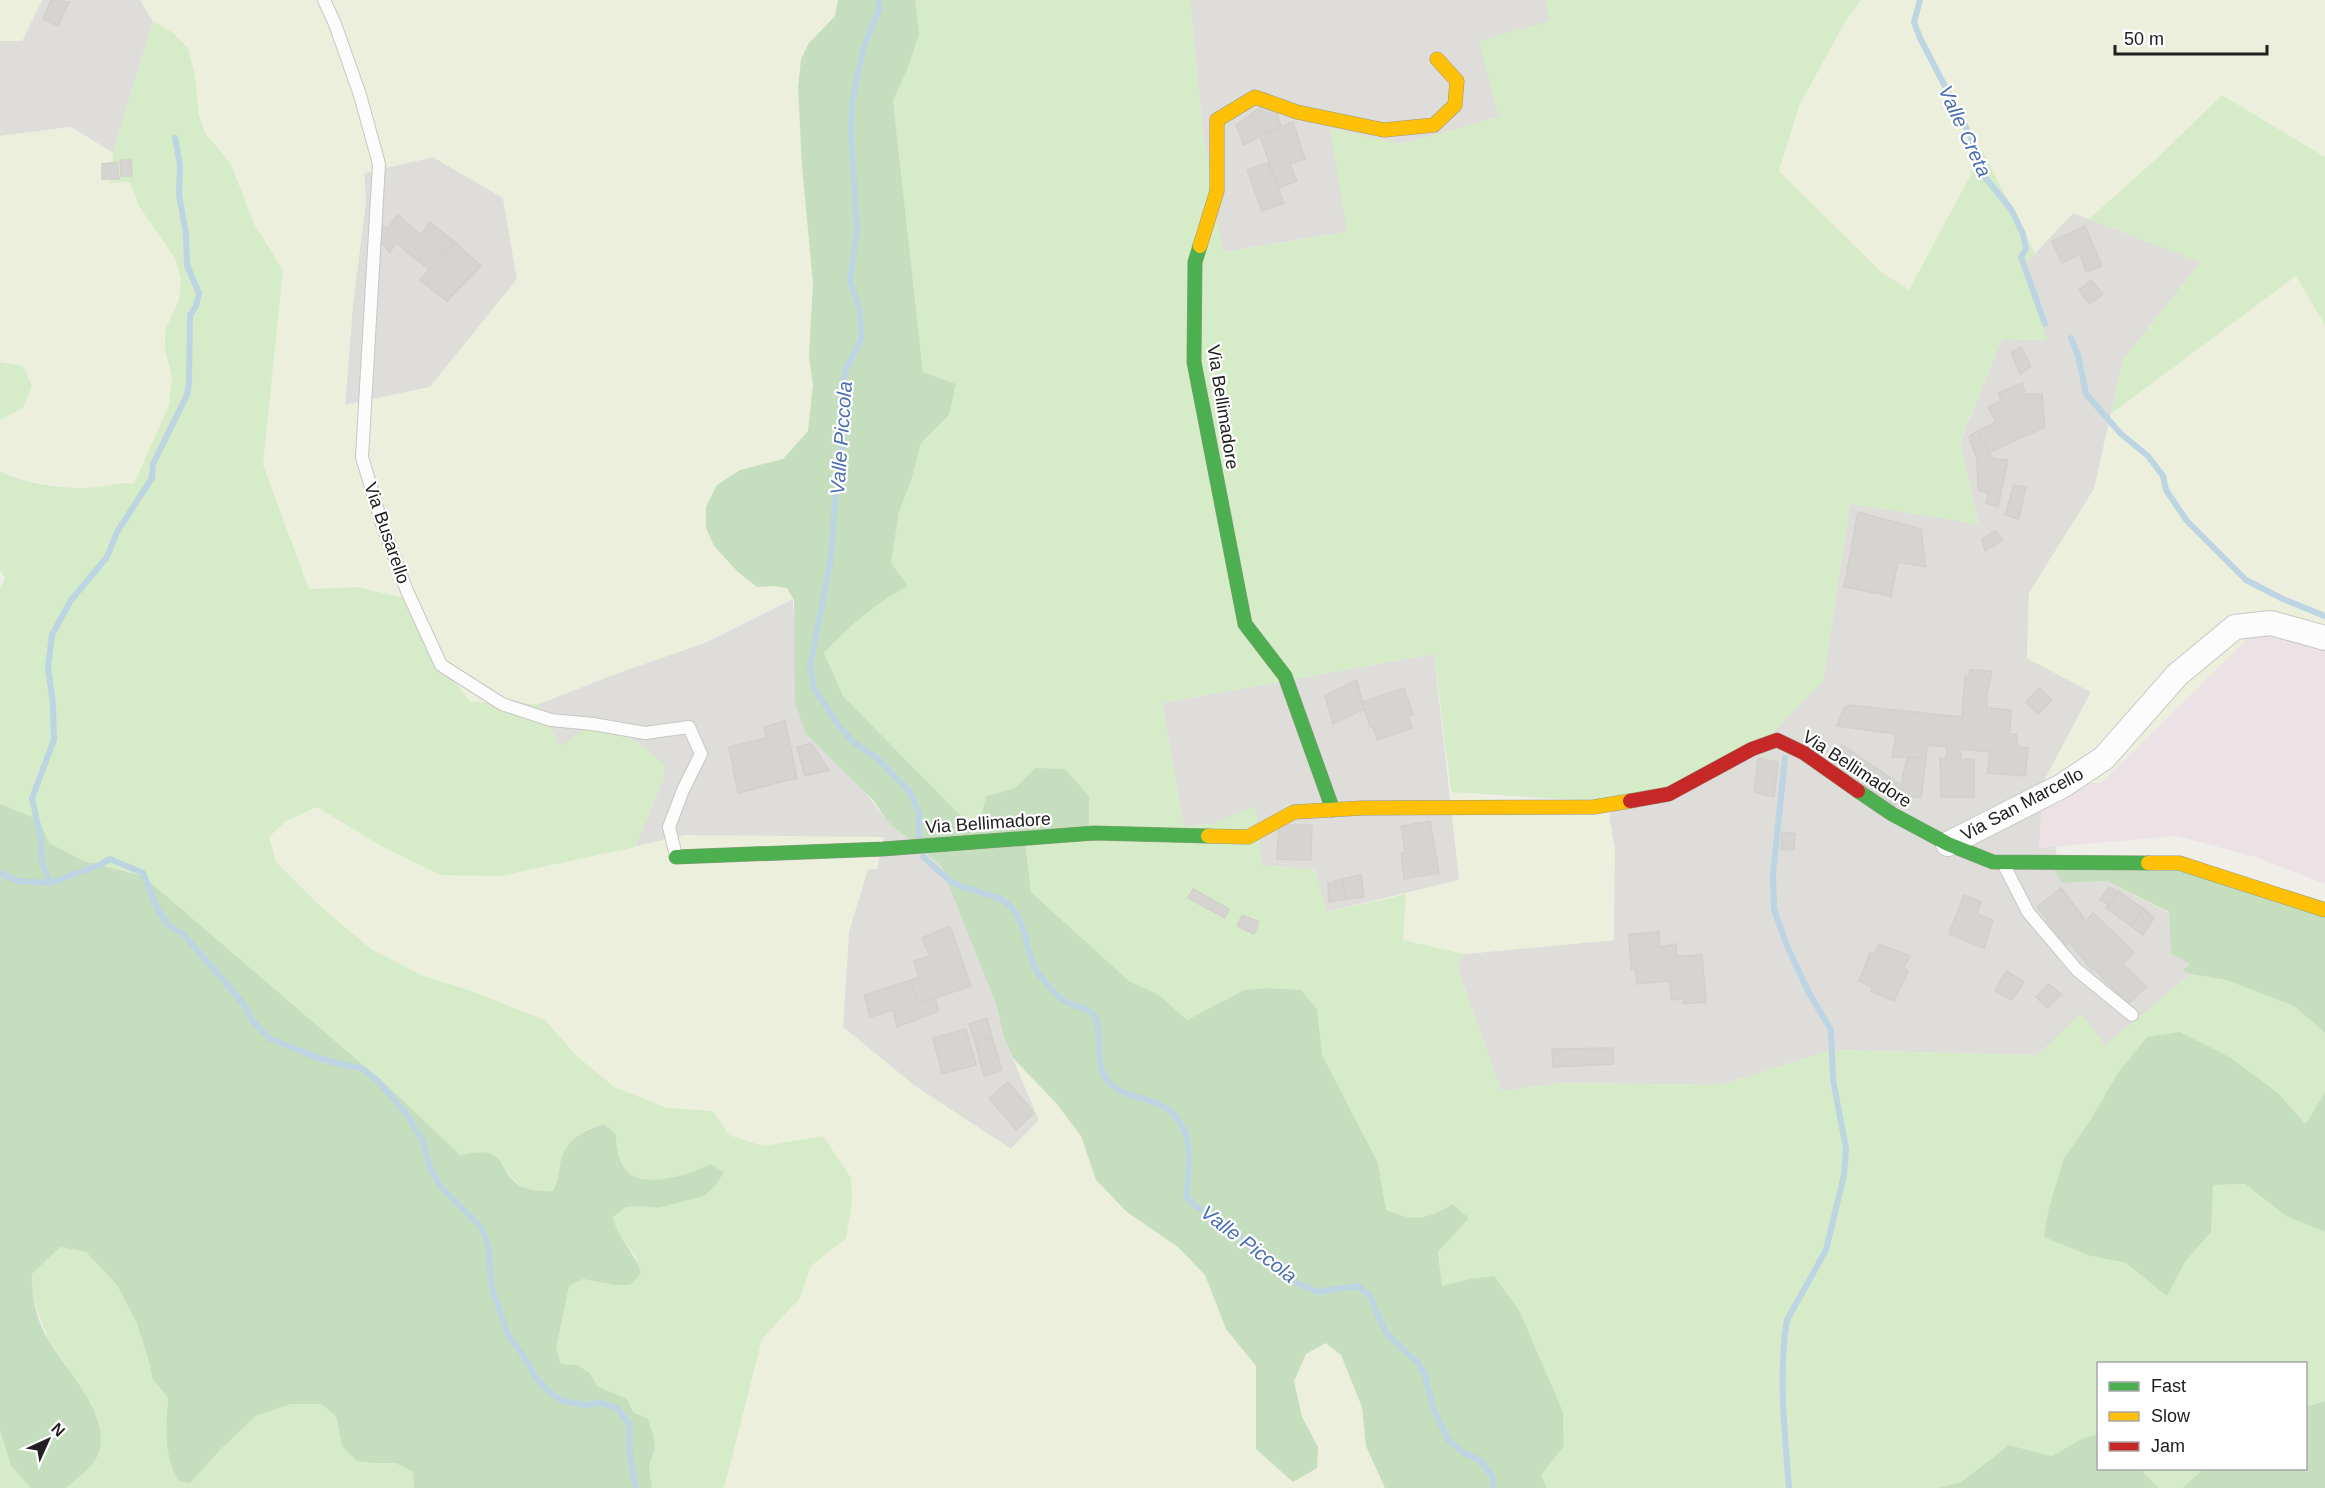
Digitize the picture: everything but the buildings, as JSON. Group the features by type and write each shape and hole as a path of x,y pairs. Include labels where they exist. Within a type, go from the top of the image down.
{"street":[{"name":"Via Bellimadore","path":"1333,810 1285,676 1245,624 1194,362 1195,262 1217,191 1217,120 1255,97 1297,112 1384,130 1434,125 1455,105 1457,81 1437,59"},
{"name":"Via San Marcello","path":"1948,844 2062,786 2104,758 2177,675 2235,627 2271,623 2325,638"},
{"name":"Via Bellimadore","path":"676,857 883,849 1094,833 1248,837 1294,812 1594,807 1669,794 1752,749 1777,740 1804,753 1892,814 1948,844 1993,862 2179,863 2325,910"}],"lane":[{"name":"Via Busarello","path":"324,0 360,95 379,164 362,457 382,524 406,591 441,665 502,704 550,720 593,724 645,733 689,727 701,754 683,790 669,827 676,857"},
{"path":"2002,862 2028,912 2077,970 2132,1015"}],"shaded area":[{"path":"42,0 140,0 153,21 113,153 71,127 0,136 0,41 22,41"},
{"path":"1190,0 1545,0 1550,21 1499,117 1401,144 1347,232 1222,252 1203,133"},
{"path":"433,157 503,198 517,279 430,387 345,405 353,304 366,201 364,173"},
{"path":"2073,213 2201,262 2123,360 2094,489 2029,593 2027,658 2091,692 2043,783 2062,883 2107,881 2169,913 2171,954 2190,964 2184,970 2191,974 2105,1046 2081,1014 2037,1055 1831,1050 1721,1085 1561,1083 1501,1091 1457,967 1464,954 1614,940 1614,850 1609,814 1823,681 1850,504 1978,523 1960,442 2002,339 2046,340 2023,266"},
{"path":"793,599 796,659 795,702 888,822 941,866 996,1004 1004,1038 1039,1120 1011,1149 915,1086 843,1027 849,931 868,869 686,835 635,847 664,777 560,747 539,704 707,642"},
{"path":"2254,632 2325,650 2325,884 2259,858 2177,836 2039,848 2043,783 2101,783"},
{"path":"1434,654 1459,880 1326,912 1315,870 1262,865 1210,824 1184,827 1162,703"}],"green space":[{"path":"0,0 42,0 22,41 0,41"},
{"path":"140,0 838,0 835,16 809,43 801,59 798,88 802,166 813,283 809,356 813,385 808,431 783,459 740,470 757,587 787,588 793,599 707,642 539,704 471,702 447,673 356,587 309,589 263,465 283,270 254,224 231,164 205,133 199,115 195,76 173,33 153,21","holes":["433,157 503,198 517,279 430,387 345,405 353,304 366,201 364,173"]},
{"path":"838,0 915,0 919,34 906,73 893,100 923,372 956,384 949,415 921,443 911,481 899,512 891,563 908,586 863,616 824,653 843,696 962,817 980,821 986,796 1015,788 1035,768 1065,769 1089,796 1089,838 1024,833 1031,892 1129,981 1159,995 1187,1020 1244,990 1269,988 1301,990 1317,1009 1322,1055 1378,1163 1386,1210 1420,1218 1452,1204 1469,1218 1438,1252 1442,1286 1494,1276 1519,1310 1563,1412 1564,1446 1541,1475 1547,1488 1385,1488 1366,1446 1362,1407 1341,1355 1326,1343 1306,1354 1294,1381 1302,1417 1318,1447 1317,1468 1293,1482 1256,1449 1256,1366 1226,1329 1205,1275 1178,1247 1127,1212 1096,1180 1081,1136 1056,1103 1013,1058 1004,1038 996,1004 941,866 888,822 873,800 806,734 795,702 794,600 787,588 757,587 738,572 714,546 706,528 706,507 717,485 740,470 783,459 808,431 813,385 809,356 813,283 802,166 798,88 801,59 809,43 835,16"},
{"path":"915,0 1190,0 1203,133 1223,252 1347,232 1330,128 1401,144 1499,117 1479,41 1550,21 1545,0 1861,0 1845,22 1799,106 1779,171 1880,271 1909,290 1983,152 2035,253 2023,267 2047,340 2002,339 1960,441 1978,524 1850,504 1823,681 1750,757 1653,805 1451,792 1434,654 1162,703 1184,827 1210,824 1256,806 1262,865 1315,870 1327,912 1406,894 1403,940 1464,954 1457,967 1501,1091 1561,1083 1721,1085 1831,1050 2037,1055 2081,1013 2105,1045 2191,974 2226,980 2294,1006 2325,1033 2325,1092 2307,1124 2278,1093 2091,1119 2064,1158 2091,1256 2126,1263 2167,1295 2185,1262 2211,1232 2212,1185 2245,1184 2286,1216 2325,1232 2325,1401 2307,1407 2307,1362 2097,1362 2097,1434 2083,1438 2052,1456 2009,1445 1961,1482 1937,1488 1547,1488 1541,1475 1564,1446 1563,1412 1541,1363 1470,1279 1442,1286 1438,1252 1469,1218 1452,1204 1434,1214 1420,1218 1406,1217 1386,1210 1378,1163 1321,1055 1317,1010 1301,990 1269,988 1244,990 1187,1020 1159,996 1129,981 1031,892 1024,833 1035,768 1015,788 986,796 980,821 962,817 843,696 824,653 863,616 907,586 891,563 899,512 911,481 921,442 949,415 956,384 923,372 893,100 906,73 918,34"},
{"path":"1861,0 2325,0 2325,157 2222,95 2154,161 2089,219 2073,213 2035,253 1983,153 1909,290 1880,271 1778,172 1799,106 1845,22"},
{"path":"153,21 173,33 188,48 195,76 199,115 205,133 231,164 254,224 283,270 263,465 309,589 356,587 414,600 447,673 471,702 539,704 560,747 595,721 632,739 664,764 664,777 635,847 500,876 441,875 381,846 317,807 286,821 269,837 276,862 319,905 371,949 421,975 471,991 545,1020 577,1056 614,1087 667,1108 713,1111 729,1135 763,1146 823,1136 851,1178 852,1202 846,1238 811,1266 800,1298 762,1339 724,1488 652,1488 649,1466 655,1449 627,1399 597,1386 590,1373 577,1365 561,1364 556,1349 569,1286 583,1279 614,1285 637,1258 617,1232 613,1217 626,1207 657,1208 716,1185 723,1171 710,1165 683,1175 661,1179 650,1180 633,1176 624,1168 619,1157 616,1134 604,1124 590,1128 577,1136 560,1162 559,1177 554,1191 530,1189 523,1186 512,1178 503,1164 475,1153 460,1155 391,1089 143,876 84,861 48,843 39,820 0,804 0,589 5,578 0,571 0,471 34,483 61,487 86,488 120,483 134,484 169,405 172,377 165,350 165,330 179,300 181,278 175,258 139,206 130,182 110,183 113,153"},
{"path":"2222,95 2325,157 2325,325 2296,276 2111,414 2123,360 2200,262 2089,219 2154,161"},
{"path":"71,127 113,153 111,183 130,182 139,206 175,258 181,278 179,300 165,330 165,350 172,377 169,405 134,484 123,482 96,487 67,487 26,480 0,471 0,420 23,408 8,362 0,362 0,136"},
{"path":"2296,276 2325,325 2325,650 2254,632 2101,783 2043,783 2091,692 2027,658 2029,593 2094,489 2111,414"},
{"path":"0,362 23,366 32,386 23,408 0,420"},
{"path":"1451,792 1609,814 1615,850 1614,940 1464,954 1403,940 1406,894 1459,880"},
{"path":"0,804 39,820 49,843 84,861 143,876 391,1089 460,1155 481,1152 492,1155 499,1160 510,1177 519,1185 535,1190 553,1191 562,1156 570,1142 589,1129 604,1124 616,1134 619,1157 624,1168 633,1176 650,1180 672,1178 710,1164 724,1172 716,1185 704,1196 657,1208 626,1207 613,1217 618,1232 641,1273 630,1285 614,1285 583,1279 569,1286 556,1349 561,1364 577,1365 590,1373 597,1386 627,1399 634,1413 648,1419 655,1449 649,1466 652,1488 414,1488 413,1472 395,1463 357,1461 342,1446 336,1416 321,1404 290,1404 256,1416 190,1483 178,1481 168,1450 166,1431 168,1398 152,1378 137,1324 117,1285 86,1252 60,1247 32,1274 36,1309 49,1341 86,1395 94,1411 101,1441 98,1455 92,1465 66,1488 31,1488 11,1466 0,1431"},
{"path":"317,807 381,846 441,874 500,876 686,835 884,837 877,869 868,869 849,931 843,1027 915,1086 1011,1149 1039,1120 1013,1058 1056,1103 1082,1136 1096,1180 1127,1212 1178,1247 1205,1275 1226,1329 1256,1366 1257,1449 1318,1447 1302,1417 1294,1381 1306,1354 1326,1343 1341,1355 1362,1407 1366,1446 1385,1488 724,1488 762,1339 800,1298 811,1266 846,1238 851,1178 823,1137 763,1146 729,1135 713,1111 667,1108 614,1087 577,1056 545,1020 471,991 421,975 371,949 319,905 276,862 268,837 286,820"},
{"path":"2138,858 2325,916 2325,1033 2294,1006 2226,980 2191,974 2183,970 2190,964 2171,954 2169,912 2107,881 2062,883 2054,871"},
{"path":"2180,1032 2231,1058 2278,1093 2306,1124 2325,1092 2325,1232 2286,1216 2245,1184 2213,1185 2211,1232 2185,1262 2167,1296 2126,1263 2091,1256 2044,1237 2049,1208 2064,1158 2091,1119 2118,1073 2147,1037"},
{"path":"60,1247 86,1252 117,1285 137,1324 152,1378 168,1398 166,1431 168,1450 178,1481 190,1482 256,1416 289,1404 321,1404 336,1416 342,1446 372,1463 395,1463 413,1472 414,1488 66,1488 89,1468 98,1455 97,1417 48,1339 36,1307 32,1287 32,1274"},
{"path":"2325,1401 2325,1488 2183,1488 2202,1470 2307,1470 2307,1407"},
{"path":"0,1432 11,1466 31,1488 0,1488"},
{"path":"2097,1434 2097,1470 2143,1470 2159,1488 1937,1488 1961,1482 2009,1445 2052,1456 2083,1438"},
{"path":"2143,1470 2202,1470 2183,1488 2159,1488"}],"waterway":[{"name":"Valle Piccola","path":"879,0 879,10 864,46 852,102 851,133 857,230 850,280 860,311 861,340 845,371 841,399 843,438 831,558 810,666 814,688 837,723 853,742 877,758 910,792 919,813 919,836"},
{"name":"Valle Creta","path":"1920,0 1914,22 1920,38 1973,142 1979,170 2011,209 2023,234 2026,249 2021,257 2045,324"},
{"path":"50,883 42,862 41,840 32,798 54,740 53,705 48,666 52,635 71,600 107,557 117,532 152,478 153,464 187,395 189,384 190,315 196,306 199,293 187,265 186,233 179,195 180,165 175,138"},
{"name":"Valle Creta","path":"2071,338 2078,355 2086,394 2121,434 2148,456 2163,476 2166,490 2187,521 2246,580 2283,599 2325,616"},
{"path":"1785,758 1773,874 1774,909 1787,946 1809,993 1831,1030 1833,1079 1846,1149 1844,1175 1826,1250 1787,1320 1783,1382 1789,1488"},
{"name":"Valle Piccola","path":"923,857 954,883 999,899 1012,908 1021,924 1033,962 1042,978 1061,999 1092,1013 1095,1017 1099,1030 1100,1064 1107,1079 1122,1092 1159,1104 1175,1116 1186,1134 1188,1143 1187,1198 1197,1207 1230,1226 1260,1259 1297,1283 1317,1292 1357,1286 1370,1295 1387,1334 1418,1363 1425,1375 1433,1408 1448,1440 1464,1453 1481,1461 1493,1478 1493,1488"},
{"path":"0,873 18,881 50,883 110,859 143,873 158,910 168,925 182,933 226,983 244,1005 252,1020 269,1038 316,1057 361,1068 378,1081 405,1112 422,1139 429,1165 440,1186 482,1228 488,1245 492,1288 508,1335 528,1362 535,1377 551,1394 563,1401 584,1405 601,1403 617,1408 629,1424 630,1457 636,1488"}],"traffic: fast":[{"path":"1200,246 1195,262 1194,362 1245,624 1285,676 1333,810"},
{"path":"1858,791 1892,814 1948,844 1993,862 2148,863"},
{"path":"676,857 883,849 1094,833 1208,836"}],"traffic: slow":[{"path":"1200,246 1217,191 1217,120 1255,97 1297,112 1384,130 1434,125 1455,105 1457,81 1437,59"},
{"path":"1208,836 1248,837 1294,812 1363,808 1594,807 1630,801"},
{"path":"2148,863 2179,863 2325,910"}],"traffic: jam":[{"path":"1630,801 1669,794 1752,749 1777,740 1804,753 1858,791"}]}
